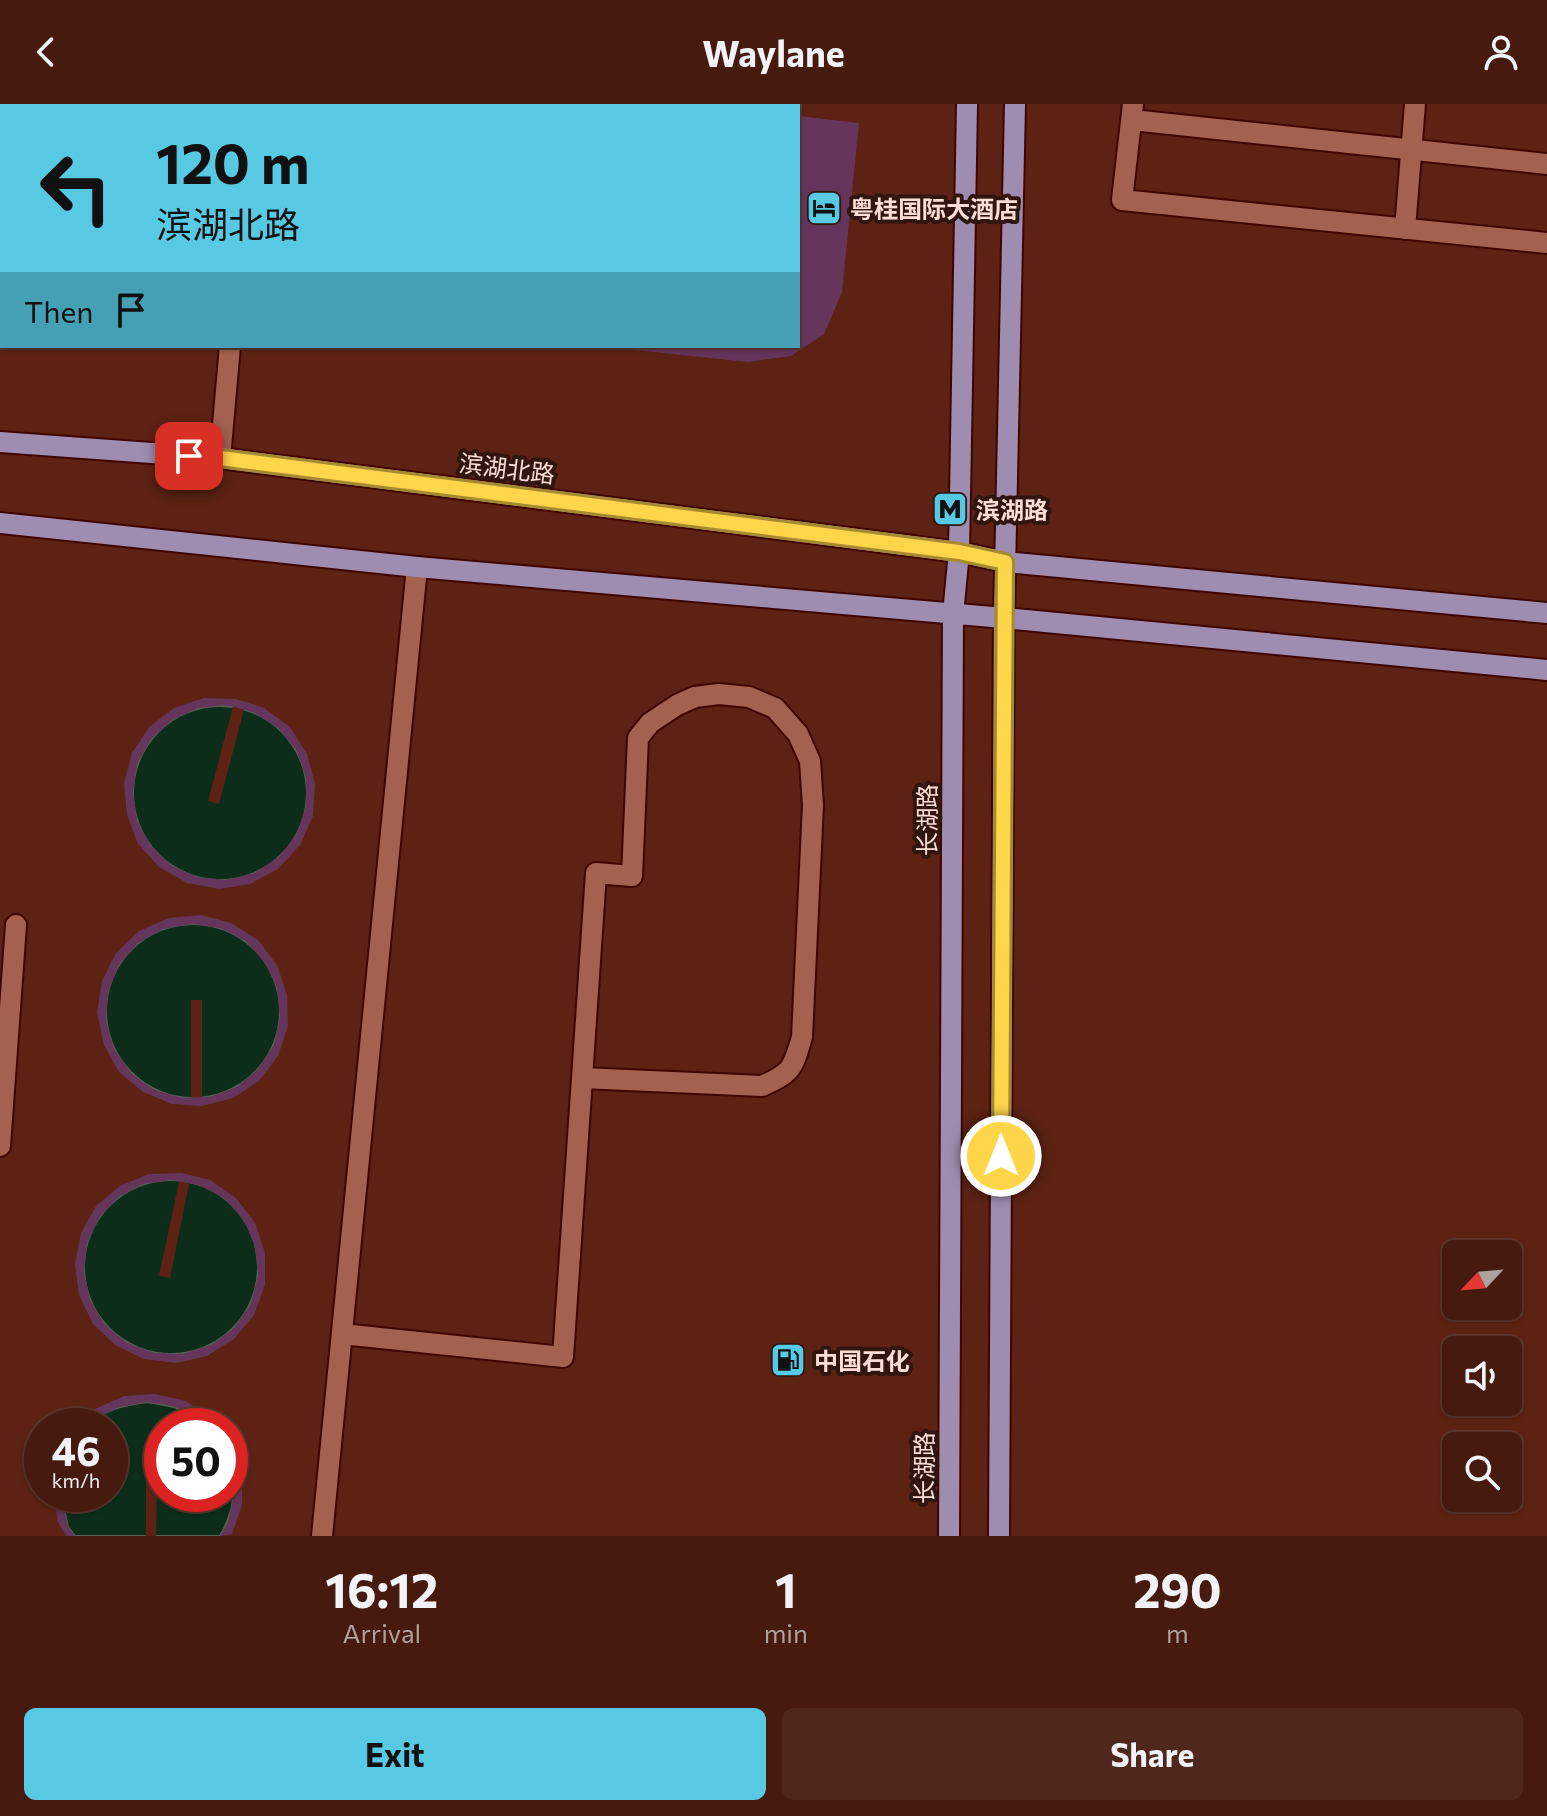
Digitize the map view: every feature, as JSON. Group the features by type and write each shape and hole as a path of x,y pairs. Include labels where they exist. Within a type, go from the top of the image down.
{"main road":[{"name":"长湖路","path":"949,1536 953,614 959,552 967,104"},
{"path":"999,1536 1004,618 1015,104"},
{"name":"滨湖北路","path":"0,442 220,458 959,552 1005,562"},
{"path":"0,523 417,567 1004,618 1547,670"},
{"path":"1005,562 1547,613"}],"street":[{"path":"1405,229 1415,104"},
{"path":"1547,164 1132,112 1122,200 1547,243"},
{"path":"220,458 230,348"},
{"path":"322,1536 417,567"},
{"path":"342,1334 563,1357 582,1078 596,873 632,876 638,738 650,723 695,697 719,694 749,697 775,708 798,734 810,761 812,790 802,1037 795,1061 784,1076 762,1086 582,1078"},
{"path":"0,1146 16,925"}],"shaded area":[{"path":"220,706 253,713 281,732 300,760 307,793 300,826 281,854 253,873 220,880 187,873 159,854 140,826 133,793 140,760 159,732 187,713"},
{"path":"193,924 226,931 254,950 273,978 280,1011 273,1044 254,1072 226,1091 193,1098 160,1091 132,1072 113,1044 106,1011 113,978 132,950 160,931"},
{"path":"171,1180 204,1187 232,1206 251,1234 258,1267 251,1300 232,1328 204,1347 171,1354 138,1347 110,1328 91,1300 84,1267 91,1234 110,1206 138,1187"},
{"path":"147,1402 176,1408 144,1408 144,1512 230,1512 220,1536 75,1536 68,1527 65,1512 128,1512 128,1408 118,1408"}],"pier":[{"path":"234,703 245,706 219,804 208,801"},
{"path":"191,1000 202,1000 202,1101 191,1101"},
{"path":"180,1177 190,1179 170,1278 159,1276"},
{"path":"146,1512 156,1512 156,1536 146,1536"}],"building":[{"name":"粤桂国际大酒店","path":"800,116 859,123 842,292 824,334 791,356 748,362 625,349 800,348"},
{"path":"204,698 236,699 264,708 290,727 307,754 315,784 313,816 300,845 278,869 250,884 219,889 187,883 159,867 138,844 127,815 124,783 132,753 149,727 174,708","holes":["226,705 253,712 278,728 296,749 306,777 306,806 297,834 279,857 255,873 226,880 197,877 172,866 151,846 137,821 133,792 137,764 151,739 172,720 198,708"]},
{"path":"201,915 231,923 258,940 277,965 287,995 288,1026 278,1056 259,1081 233,1098 202,1106 172,1104 143,1092 119,1072 104,1045 97,1013 102,981 116,953 139,931 169,918","holes":["192,924 220,928 246,941 265,963 277,988 280,1017 274,1045 258,1069 237,1087 210,1097 182,1098 154,1090 131,1073 114,1049 106,1021 108,992 119,965 138,943 163,929"]},
{"path":"181,1173 210,1180 236,1198 255,1223 265,1253 265,1285 254,1315 234,1339 207,1356 176,1363 144,1359 115,1345 93,1324 79,1295 75,1264 81,1233 96,1206 120,1186 149,1174","holes":["171,1180 199,1185 224,1198 244,1220 255,1246 258,1275 251,1304 234,1328 211,1345 183,1354 154,1353 127,1343 105,1325 90,1300 84,1272 87,1244 99,1218 118,1197 143,1184"]},
{"path":"155,1394 186,1401 196,1408 147,1402 97,1408 124,1396"},
{"path":"56,1512 65,1512 68,1527 75,1536 66,1536"},
{"path":"230,1512 240,1512 232,1534 220,1536"}],"place":[{"name":"粤桂国际大酒店","path":"824,208"},
{"name":"滨湖路","path":"950,509"},
{"name":"中国石化","path":"788,1360"}],"route":[{"path":"189,456 959,552 1005,562 1001,1156"}]}
